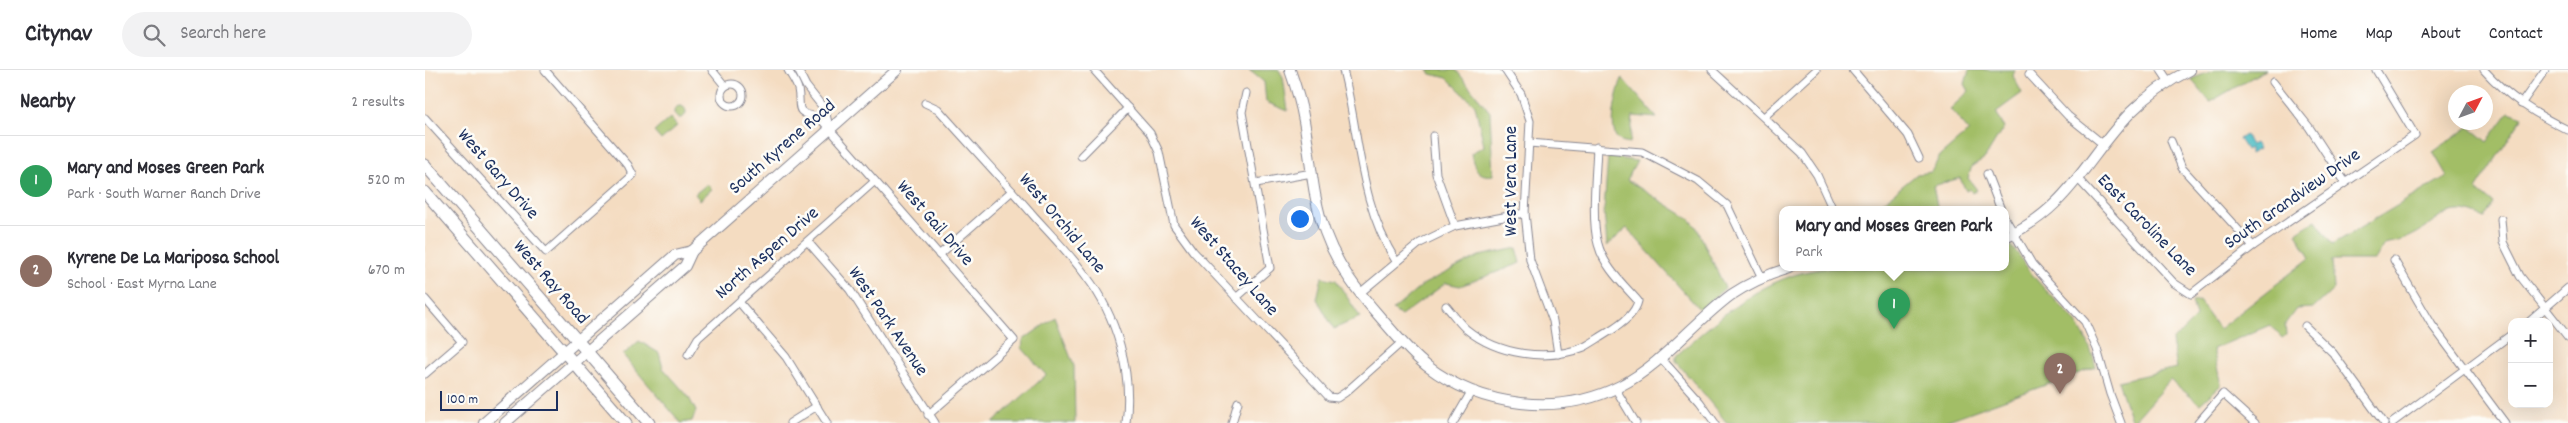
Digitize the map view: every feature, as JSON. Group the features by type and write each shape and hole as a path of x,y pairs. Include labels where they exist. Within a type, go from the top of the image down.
{"main road":[{"name":"West Ray Road","path":"425,166 649,423"},
{"name":"West Ray Road","path":"425,192 626,423"}],"street":[{"name":"West Gary Drive","path":"425,118 546,252 633,175 628,165 545,70"},
{"path":"712,70 725,86"},
{"name":"West Gail Drive","path":"788,70 798,90 798,105 803,112 819,118 1015,340 929,415"},
{"name":"West Gail Drive","path":"798,70 806,86 825,110 830,130"},
{"name":"South Kyrene Road","path":"505,423 685,266 692,251 897,70"},
{"name":"West Stacey Lane","path":"1094,70 1149,133 1159,152 1174,225 1193,251 1329,397 1337,398 1346,392 1402,342"},
{"path":"1290,70 1304,120 1312,173 1325,233 1340,265 1360,293 1402,342 1427,366 1471,392 1513,402 1551,404 1581,399 1615,388 1638,375 1731,295 1761,278 1781,271"},
{"path":"1343,70 1351,100 1371,209 1383,241 1396,262"},
{"name":"West Vera Lane","path":"1505,70 1521,94 1530,121 1525,213 1530,260 1553,321 1558,354"},
{"path":"1712,70 1802,153 1817,175 1831,206"},
{"path":"1764,117 1816,70"},
{"path":"1853,70 1908,134 1919,158"},
{"path":"2161,70 2169,82"},
{"path":"2121,423 2109,394 2091,333 2077,312 2032,264 2009,235 2043,213 2079,180 2104,145 2137,106 2169,82 2190,70"},
{"name":"South Grandview Drive","path":"2191,294 2253,246 2415,135 2376,70"},
{"path":"2484,70 2501,88 2521,104 2568,130"},
{"path":"2521,104 2545,70"},
{"path":"2029,74 2068,116 2104,145"},
{"path":"2273,82 2309,127 2345,182"},
{"path":"1236,298 1270,268 1242,112 1246,93"},
{"name":"West Orchid Lane","path":"925,102 938,109 1087,277 1112,321 1127,378 1128,407 1126,423"},
{"path":"1081,156 1128,108"},
{"path":"1433,136 1437,174 1455,226"},
{"path":"2171,141 2182,168 2253,246"},
{"path":"1529,143 1642,152 1698,181 1727,205 1761,278"},
{"path":"1446,306 1467,330 1500,348 1529,355 1558,354 1584,347 1611,331 1636,310 1638,301 1617,277 1597,244 1595,219 1597,148"},
{"path":"1256,183 1312,173"},
{"path":"1987,174 1999,206"},
{"name":"East Caroline Lane","path":"2079,180 2174,283 2191,294"},
{"name":"North Aspen Drive","path":"688,355 698,338 875,181"},
{"path":"939,255 1012,191"},
{"path":"1360,293 1420,243 1455,226 1525,213"},
{"path":"2501,219 2503,242 2520,276 2544,310 2568,338"},
{"name":"West Park Avenue","path":"808,242 850,290 935,423"},
{"name":"South Kyrene Road","path":"484,423 675,255 692,251"},
{"path":"2394,260 2432,325 2505,423"},
{"path":"2534,318 2568,288"},
{"path":"425,300 462,342 425,374"},
{"path":"739,302 787,357 827,423"},
{"path":"2305,326 2333,353 2384,423"},
{"path":"2392,423 2508,337"},
{"path":"1660,357 1700,402 1715,423"},
{"path":"1615,388 1636,423"},
{"path":"1453,423 1471,392"},
{"path":"2198,423 2223,394 2255,423"},
{"path":"1232,423 1238,402"},
{"path":"790,423 817,406"}],"green space":[{"path":"1249,70 1279,70 1283,77 1288,111 1266,102 1264,82"},
{"path":"1428,70 1456,70 1490,112 1493,175 1480,173 1472,158 1471,153 1484,146 1475,105 1447,78 1431,74"},
{"path":"1969,70 2015,70 2013,76 2022,93 1996,112 2004,127 1985,158 1972,166 1968,178 1977,190 1972,193 1970,189 1966,191 1960,178 1933,186 1937,206 1878,206 1917,174 1931,172 1940,156 1969,131 1950,109 1969,91 1965,84"},
{"path":"2215,70 2265,70 2210,102 2191,79"},
{"path":"1622,78 1657,118 1633,116 1630,143 1623,142 1616,137 1613,124"},
{"path":"678,106 682,106 686,112 682,118 678,118 674,114 674,110"},
{"path":"2509,112 2523,117 2476,189 2493,203 2485,218 2460,211 2451,212 2418,233 2399,241 2384,244 2375,260 2332,260 2334,289 2314,308 2296,309 2285,324 2286,335 2282,338 2270,325 2213,349 2221,385 2200,404 2170,380 2132,423 2118,381 2177,368 2172,341 2196,317 2192,302 2199,301 2219,329 2310,258 2296,233 2316,220 2333,244 2447,176 2433,152 2465,130 2473,130 2487,142"},
{"path":"670,118 677,126 661,140 654,132"},
{"path":"1608,157 1637,161 1627,180 1690,219 1697,228 1725,288 1700,310 1627,228 1607,246 1604,211"},
{"path":"707,184 712,189 700,200 695,194"},
{"path":"2009,245 2019,255 2035,278 2079,327 2091,351 2096,367 1940,423 1727,423 1676,361 1676,356 1745,299 1784,279 1805,272 2009,271"},
{"path":"1517,248 1521,263 1460,286 1446,283 1401,316 1393,310 1424,284 1479,256"},
{"path":"1322,277 1336,280 1360,317 1334,329 1317,299"},
{"path":"1055,317 1074,366 1075,423 993,423 1046,375 1022,348 1023,340"},
{"path":"639,341 659,353 663,368 688,396 696,411 692,421 681,423 623,355"}],"water":[{"path":"2245,135 2251,145 2255,143 2259,149 2250,154 2250,148 2246,150 2239,139"}],"place":[{"name":"Mary and Moses Green Park","path":"1894,329"},
{"name":"Kyrene De La Mariposa School","path":"2060,394"}]}
